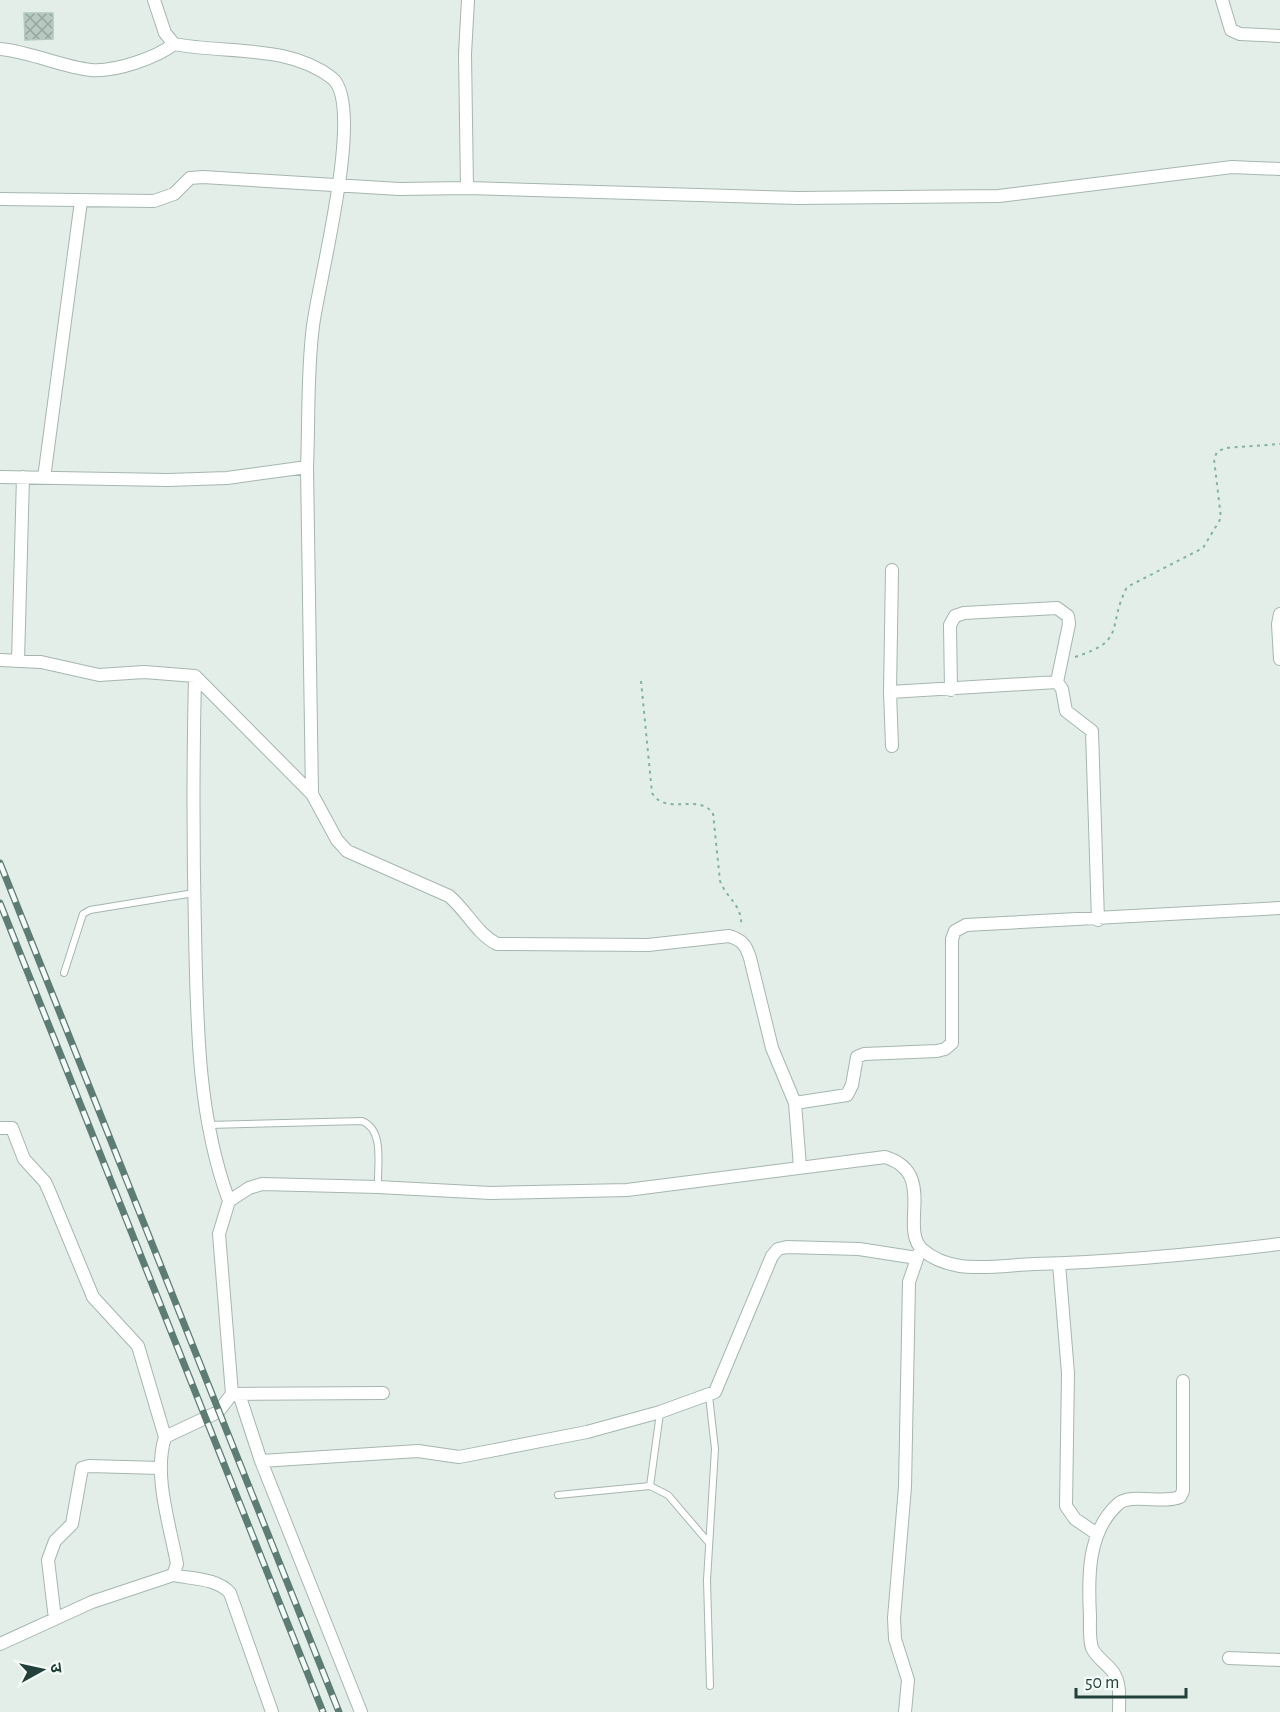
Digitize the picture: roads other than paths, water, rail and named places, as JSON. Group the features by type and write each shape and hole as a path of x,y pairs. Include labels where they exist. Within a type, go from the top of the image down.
{"street":[{"path":"154,0 165,33 174,44"},
{"path":"467,188 465,54 468,0"},
{"path":"1222,0 1227,24 1231,30 1240,34 1280,36"},
{"path":"0,49 29,52 90,70 149,59 174,44 293,57 334,80 344,95 339,186 312,328 308,467 312,794"},
{"path":"0,199 154,201 174,194 183,182 197,177 339,186 798,198 999,196 1232,168 1280,169"},
{"path":"44,478 81,201"},
{"path":"0,477 227,478 308,467"},
{"path":"18,661 23,477"},
{"path":"892,570 890,692 892,746"},
{"path":"951,690 950,625 955,615 964,612 1057,608 1063,611 1070,624 1057,682 1062,689 1066,711 1092,731 1098,920"},
{"path":"1280,614 1278,624 1280,659"},
{"path":"0,660 40,662 99,675 144,672 195,676 312,794 337,840 347,851 449,896 459,904 485,938 497,944 648,945 729,936 739,939 746,947 750,958 772,1048 795,1103 800,1167"},
{"path":"195,676 192,788 196,990 208,1125 218,1171 229,1201 219,1234 236,1394 361,1712"},
{"path":"890,692 1057,682"},
{"path":"795,1103 847,1095 852,1085 857,1057 864,1054 937,1051 945,1049 952,1043 951,950 955,931 966,926 1280,908"},
{"path":"0,1128 12,1128 24,1159 45,1182 93,1297 138,1346 165,1437 160,1468 177,1564 173,1575"},
{"path":"229,1201 249,1188 262,1184 378,1186 491,1193 627,1190 885,1157 900,1161 910,1174 914,1192 919,1253 909,1282 905,1487 894,1618 895,1638 908,1680 905,1712"},
{"path":"261,1461 418,1450 459,1456 587,1432 709,1396 719,1385 772,1256 778,1249 787,1247 919,1253 946,1263 963,1266 1059,1264 1195,1255 1280,1244"},
{"path":"1059,1264 1068,1373 1066,1506 1075,1519 1097,1534"},
{"path":"1119,1712 1118,1684 1115,1674 1093,1650 1091,1641 1088,1586 1097,1534 1118,1503 1132,1500 1173,1500 1180,1497 1183,1491 1183,1381"},
{"path":"165,1437 218,1412 236,1394 383,1393"},
{"path":"55,1619 48,1560 55,1541 72,1524 82,1468 160,1468"},
{"path":"0,1644 92,1602 173,1575 215,1583 230,1593 272,1712"},
{"path":"1229,1658 1280,1660"}],"lane":[{"path":"64,973 83,914 90,910 194,893"},
{"path":"208,1125 362,1120 372,1124 377,1133 378,1186"},
{"path":"709,1396 715,1449 707,1580 710,1686"},
{"path":"650,1486 660,1412"},
{"path":"558,1495 650,1486 668,1495 709,1543"}],"railway":[{"path":"0,863 339,1712"},
{"path":"0,903 323,1712"}]}
